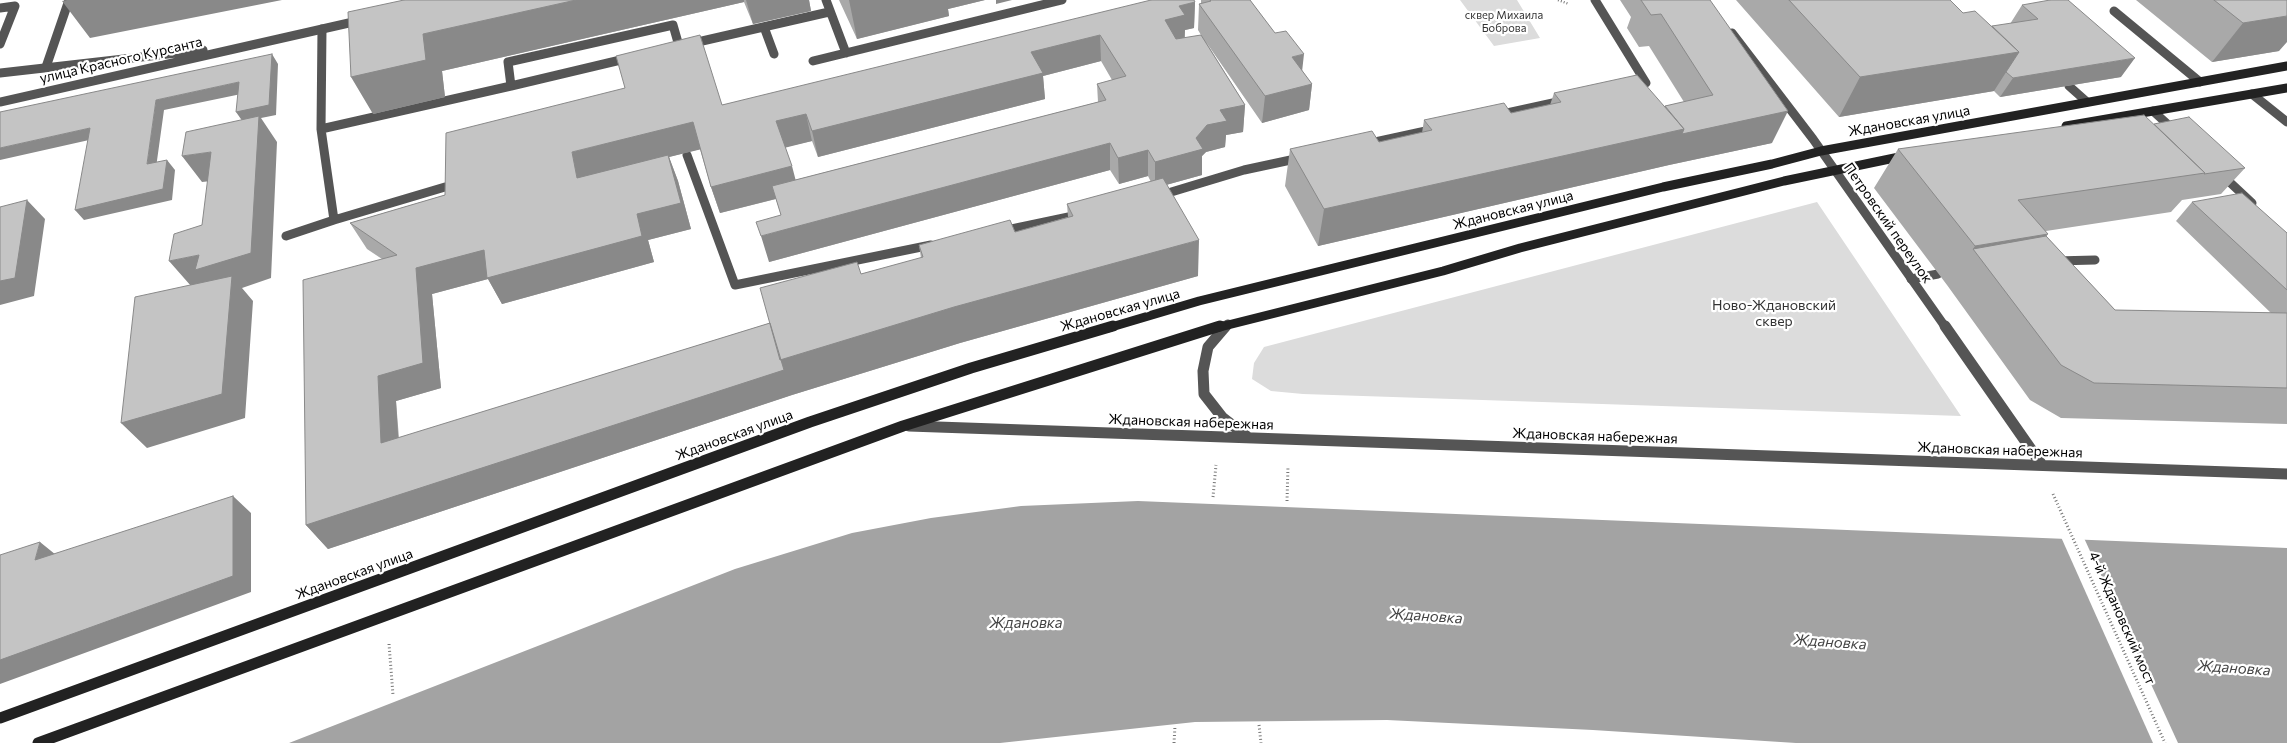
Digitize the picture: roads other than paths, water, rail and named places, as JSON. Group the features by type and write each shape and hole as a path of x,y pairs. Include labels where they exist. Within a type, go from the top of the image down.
{"main road":[{"name":"Ждановская улица","path":"0,718 810,422 971,368 1199,301 1663,187 1772,164 1821,151 2287,66"},
{"path":"2055,128 2287,88"},
{"path":"38,743 903,426 1228,324 1834,169 1911,155"}],"street":[{"path":"46,68 69,0"},
{"path":"826,0 846,53"},
{"path":"813,61 1062,0"},
{"path":"1595,0 1646,84 1626,88"},
{"path":"0,8 15,6 0,44"},
{"path":"2114,11 2200,82"},
{"path":"660,51 829,12"},
{"name":"улица Красного Курсанта","path":"0,102 249,44 370,19"},
{"name":"Петровский переулок","path":"1725,23 1834,169 2042,465"},
{"path":"511,86 508,62 673,25 679,46"},
{"path":"764,27 774,54"},
{"path":"322,29 321,129 334,220"},
{"name":"улица Красного Курсанта","path":"0,73 249,44"},
{"path":"321,129 642,55"},
{"path":"2069,86 2087,102"},
{"path":"2252,94 2287,122"},
{"path":"1491,117 1568,100"},
{"path":"2153,111 2181,137"},
{"path":"1358,145 1444,127"},
{"path":"687,154 735,285 937,244"},
{"path":"1146,200 1244,170 1310,156"},
{"path":"2216,170 2259,209"},
{"path":"286,236 445,187"},
{"path":"994,232 1090,213"},
{"path":"2048,262 2096,260"},
{"path":"1911,279 1938,274"},
{"path":"1228,324 1208,347 1203,371 1204,394 1222,417 1249,438"},
{"name":"Ждановская набережная","path":"903,426 2287,474"}],"water":[{"name":"Ждановка","path":"1138,501 2287,548 2287,743 1796,743 1593,730 1387,720 1195,722 1000,743 289,743 735,569 852,533 931,518 1021,506"}],"park label":[{"name":"сквер Михаила Боброва","path":"1504,21"},
{"name":"Ново-Ждановский сквер","path":"1774,314"}]}
